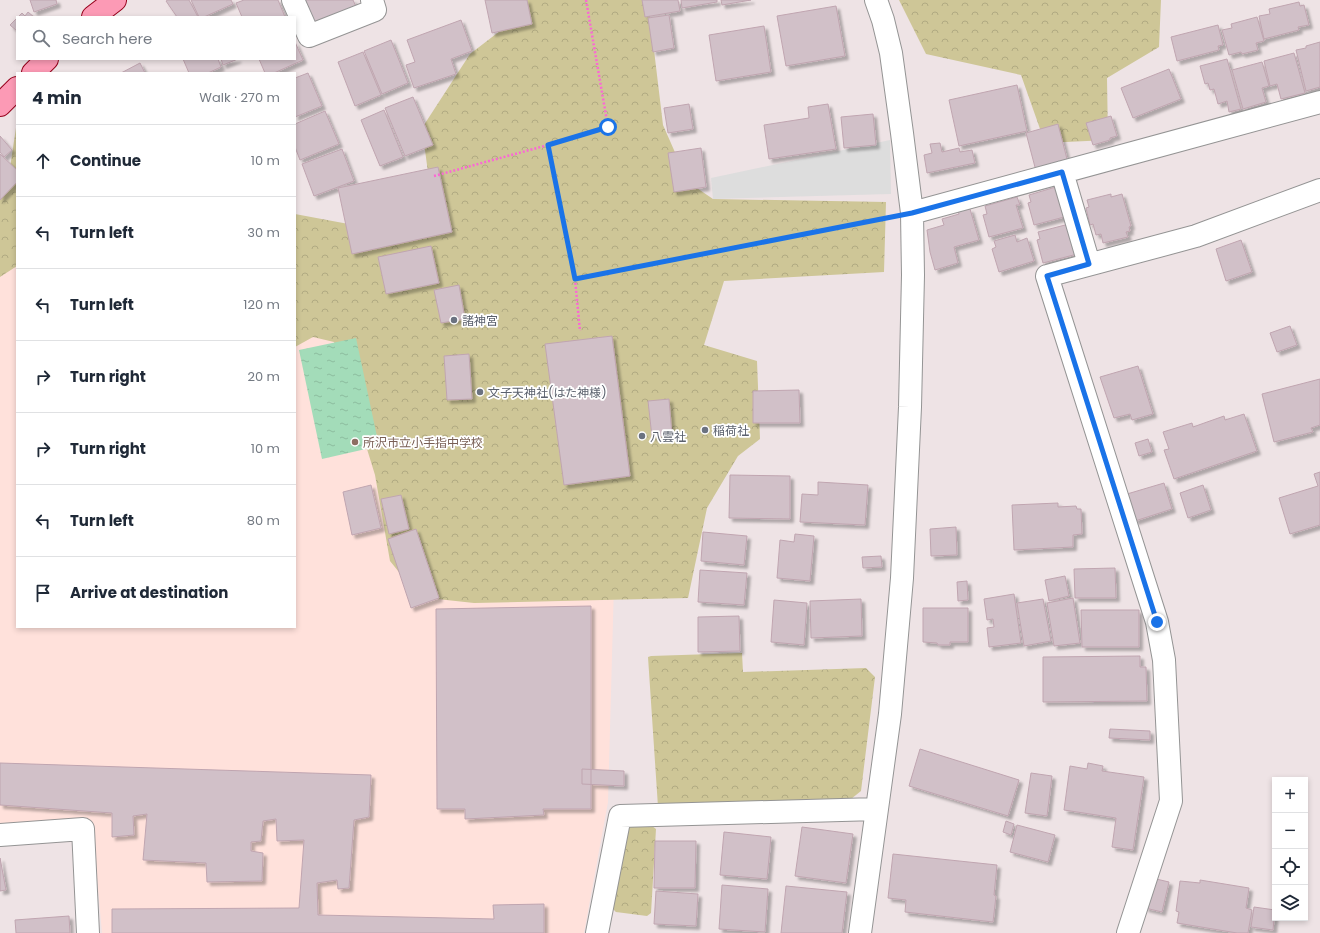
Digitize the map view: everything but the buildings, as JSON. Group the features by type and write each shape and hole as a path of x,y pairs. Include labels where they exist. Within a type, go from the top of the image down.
{"main road":[{"path":"94,16 115,0"},
{"path":"34,72 46,60"},
{"path":"0,105 16,89"}],"street":[{"path":"293,0 309,36 375,10 372,0"},
{"path":"860,933 890,714 902,578 910,407 914,275 912,213 891,53 883,20 876,0"},
{"path":"912,213 1320,102"},
{"path":"1062,172 1089,264"},
{"path":"1128,933 1171,801 1164,660 1157,622 1047,276 1196,236 1320,190"},
{"path":"598,933 620,816 877,809"},
{"path":"0,834 83,829 88,933"}],"path":[{"path":"434,176 608,127 586,0"},
{"path":"548,145 575,279 580,331"},
{"path":"575,279 912,213"}],"shaded area":[{"path":"890,140 891,194 713,199 711,178"},
{"name":"所沢市立小手指中学校","path":"16,184 16,628 296,628 296,302 614,584 608,802 584,933 102,933 92,822 0,823 0,199"}],"green space":[{"path":"516,0 648,0 663,125 688,182 713,199 886,202 884,272 724,281 704,345 757,361 760,439 738,456 707,508 688,598 474,603 419,597 390,561 375,475 334,342 313,337 296,346 296,214 386,231 432,202 422,128 470,54 518,17"},
{"path":"899,0 1161,0 1159,47 1107,78 1108,140 1045,143 1021,75 926,54"},
{"path":"16,128 16,267 0,277 0,189 8,181"},
{"path":"742,653 743,672 866,668 875,677 861,791 851,799 658,807 648,657"},
{"path":"630,826 652,826 656,829 651,913 647,916 616,912 612,908 627,828"}],"water":[{"path":"356,338 379,446 322,459 299,350"}],"place":[{"name":"諸神宮","path":"454,320"},
{"name":"文子天神社(はた神様)","path":"480,392"},
{"name":"稲荷社","path":"705,430"},
{"name":"八雲社","path":"642,436"},
{"name":"所沢市立小手指中学校","path":"355,442"}],"route":[{"path":"608,127 548,145 575,279 912,213 1062,172 1089,264 1047,276 1157,622"}]}
